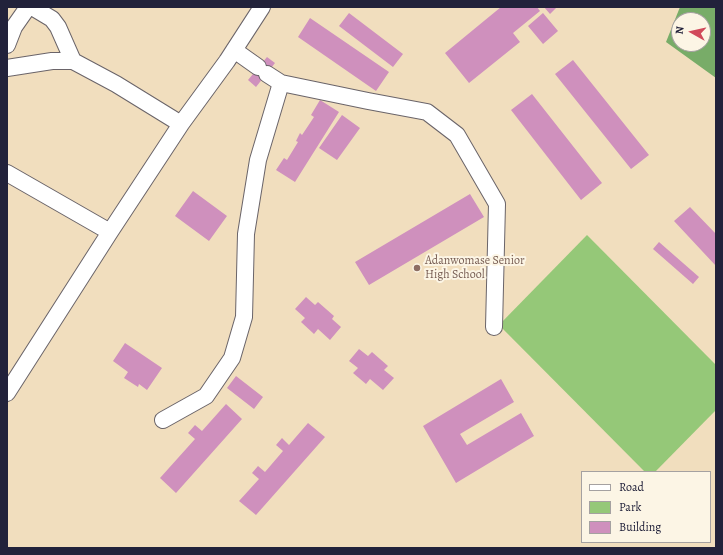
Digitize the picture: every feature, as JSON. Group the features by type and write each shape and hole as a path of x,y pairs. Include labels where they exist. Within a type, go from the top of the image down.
{"street":[{"path":"7,45 14,27 28,7"},
{"path":"32,7 52,19 58,26 73,61"},
{"path":"7,393 181,124 234,50 262,7"},
{"path":"234,50 281,83 427,112 457,135 497,204 494,327"},
{"path":"7,68 52,61 73,61 116,84 181,124"},
{"path":"163,420 206,396 232,358 244,317 246,234 258,160 281,83"},
{"path":"7,173 110,232"}],"green space":[{"path":"680,7 716,7 716,78 680,52 711,52 711,12 678,12"},
{"path":"671,30 671,46 666,42"},
{"path":"587,235 716,365 716,410 656,471 644,471 499,325"}],"building":[{"path":"501,7 537,7 540,11 513,33 520,42 469,83 445,53"},
{"path":"544,7 557,7 550,14"},
{"path":"349,13 403,54 393,67 339,26"},
{"path":"543,13 558,31 543,44 528,26"},
{"path":"310,18 389,72 376,91 298,37"},
{"path":"267,57 275,63 256,87 248,80"},
{"path":"573,60 649,155 631,169 555,74"},
{"path":"532,94 602,183 581,200 511,110"},
{"path":"320,100 339,112 295,182 276,170 284,158 287,160 298,142 296,141 300,133 302,135 314,117 311,115"},
{"path":"342,115 360,128 337,160 319,148"},
{"path":"193,191 227,216 209,241 175,216"},
{"path":"470,194 484,217 369,285 355,262"},
{"path":"690,207 716,234 716,266 674,221"},
{"path":"659,242 699,277 693,284 653,249"},
{"path":"306,297 315,305 318,302 334,316 332,319 341,327 330,340 318,329 314,334 301,322 305,318 295,309"},
{"path":"125,343 162,368 147,390 139,384 138,387 124,378 128,372 113,361"},
{"path":"359,349 368,356 372,352 388,366 384,370 394,378 383,390 370,379 366,384 353,373 358,368 349,361"},
{"path":"236,376 263,397 254,409 227,388"},
{"path":"501,379 514,402 460,434 467,445 521,413 534,436 456,483 423,426"},
{"path":"226,404 242,419 176,493 160,478 195,439 188,433 195,425 202,431"},
{"path":"308,423 325,437 256,515 239,501 259,479 252,473 258,466 265,472 283,451 276,445 282,438 289,445"}],"place":[{"name":"Adanwomase Senior High School","path":"417,268"}]}
